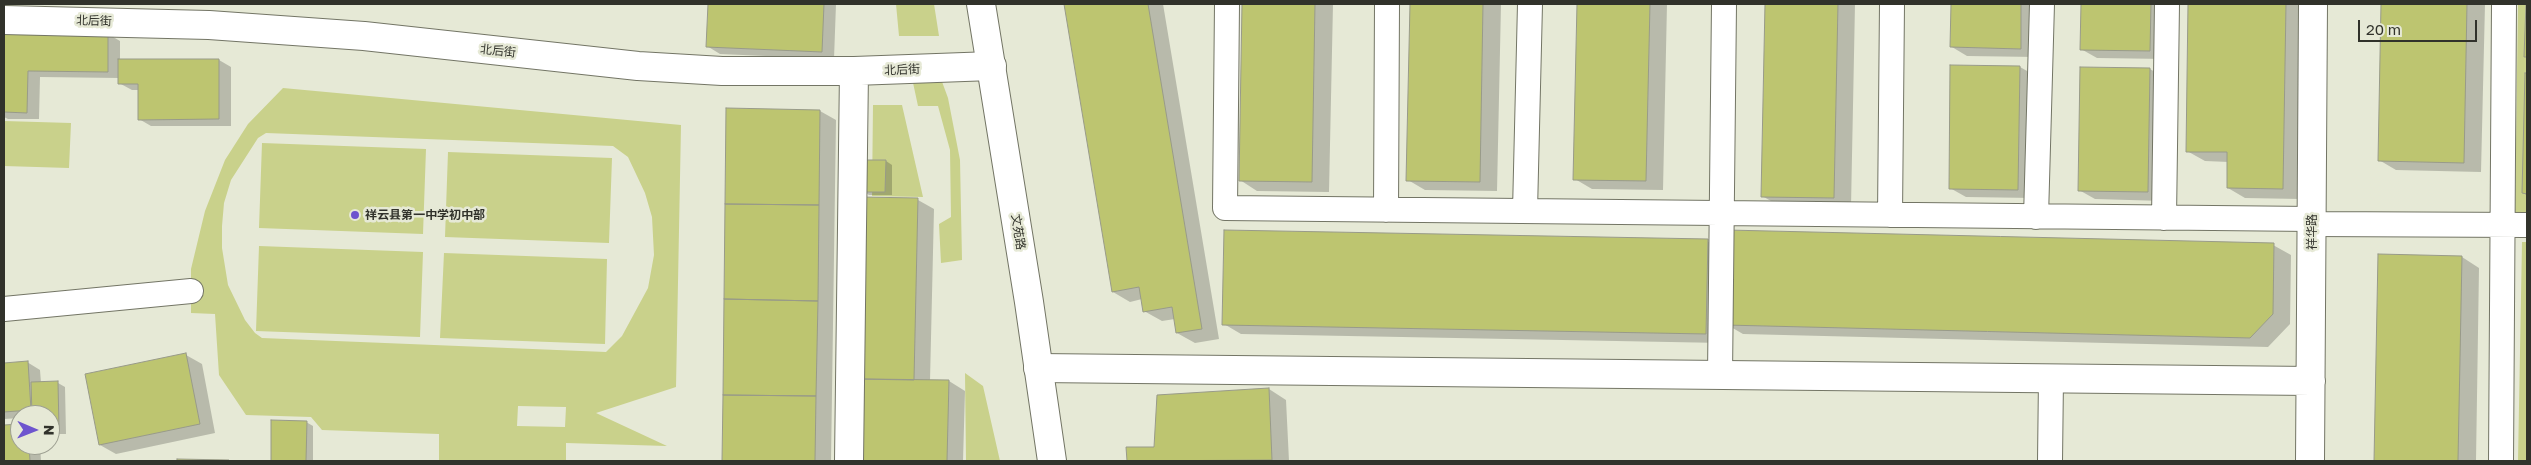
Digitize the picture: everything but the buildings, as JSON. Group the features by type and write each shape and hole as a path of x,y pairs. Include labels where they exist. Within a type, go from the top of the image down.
{"street":[{"name":"文苑路","path":"982,4 1030,302 1052,461"},
{"name":"祥华路","path":"2310,461 2313,4"},
{"name":"北后街","path":"4,20 209,25 364,36 638,66 722,71 854,71 992,66"},
{"path":"849,461 854,71"},
{"path":"1038,368 2311,381"}],"lane":[{"path":"1227,4 1225,208 2164,218 2527,225"},
{"path":"1386,210 1387,4"},
{"path":"1525,211 1530,4"},
{"path":"1720,375 1724,4"},
{"path":"1890,215 1892,4"},
{"path":"2036,217 2042,4"},
{"path":"2164,218 2167,4"},
{"path":"2501,461 2504,4"},
{"path":"4,309 191,291"},
{"path":"2050,378 2050,461"}],"green space":[{"path":"896,4 934,4 939,36 899,36"},
{"path":"2518,4 2527,4 2527,213 2515,213"},
{"path":"912,78 941,79 948,98 960,160 962,260 941,263 939,224 951,217 950,150 938,106 918,106"},
{"path":"283,88 681,125 676,387 596,413 667,446 566,443 566,461 439,461 439,434 322,430 311,417 246,415 219,375 215,314 191,313 191,269 205,211 225,160 248,124","holes":["266,133 613,146 628,157 645,193 652,217 654,255 648,288 622,336 606,352 262,338 255,333 245,320 228,285 222,248 222,226 224,203 231,180 258,138","518,406 566,407 565,427 517,426"]},
{"path":"873,105 902,105 923,197 872,196"},
{"path":"4,121 71,123 69,168 4,166"},
{"path":"262,143 426,149 423,234 259,228"},
{"path":"448,152 612,158 609,243 445,237"},
{"path":"2522,242 2527,242 2527,461 2518,461"},
{"path":"259,246 423,252 420,337 256,331"},
{"path":"444,253 607,259 605,344 440,338"},
{"path":"965,373 983,386 1000,461 966,461"}],"place":[{"name":"祥云县第一中学初中部","path":"355,215"}]}
